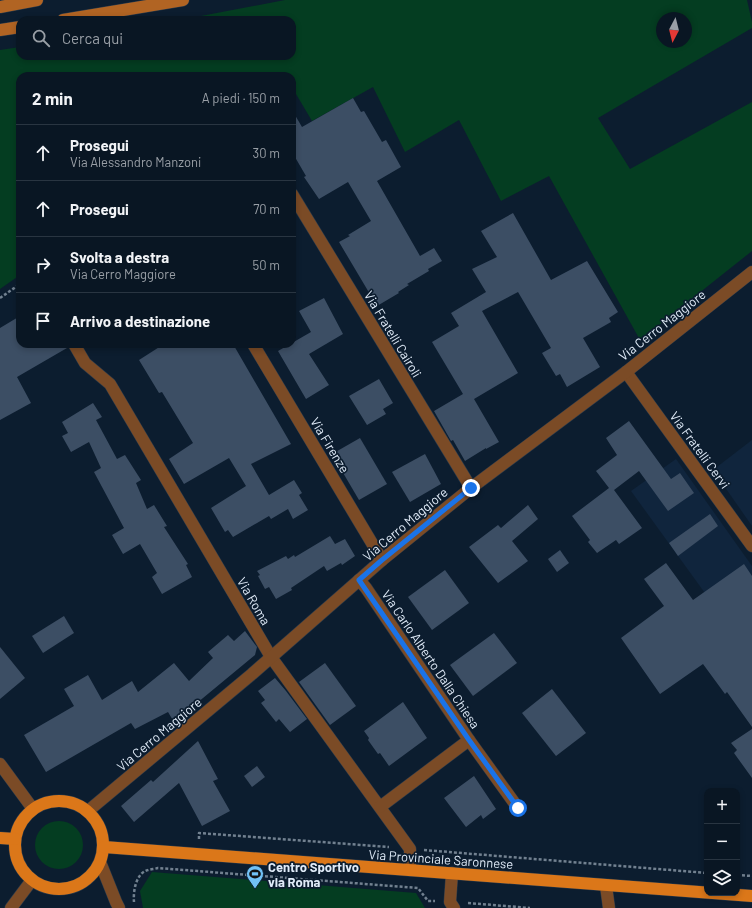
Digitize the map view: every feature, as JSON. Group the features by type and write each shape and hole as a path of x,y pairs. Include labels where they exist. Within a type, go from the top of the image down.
{"main road":[{"path":"61,801 75,804 88,811 100,827 103,837 104,847 100,862 95,871 88,879 80,884 60,890 41,886 32,880 24,872 18,862 15,850 15,839 21,822 33,809 46,802 61,801"},
{"path":"0,838 15,839"},
{"name":"Via Provinciale Saronnese","path":"104,847 752,896"}],"street":[{"path":"0,7 37,0"},
{"path":"87,16 182,0"},
{"path":"0,30 16,28"},
{"name":"Via Fratelli Cairoli","path":"296,201 471,488"},
{"name":"Via Cerro Maggiore","path":"88,811 252,674 382,560 471,488 626,372 752,272"},
{"name":"Via Roma","path":"76,348 85,363 110,384 271,657 410,849"},
{"name":"Via Firenze","path":"255,348 382,560"},
{"name":"Via Fratelli Cervi","path":"626,372 752,546"},
{"name":"Via Carlo Alberto Dalla Chiesa","path":"359,580 469,740 380,807"},
{"path":"469,740 518,808"},
{"path":"0,764 33,809"},
{"path":"410,849 410,870"},
{"path":"100,862 119,908"},
{"path":"452,873 452,905"},
{"path":"11,908 32,880"},
{"path":"606,886 609,908"}],"path":[{"path":"0,298 16,287"},
{"path":"196,871 199,833 704,873"},
{"path":"135,908 133,895 136,884 144,872 158,868 418,888 428,901 452,905 530,908"},
{"path":"740,875 752,876"}],"shaded area":[{"path":"752,440 752,526 713,470"},
{"path":"676,459 752,566 752,658 631,491"}],"green space":[{"path":"285,0 747,0 752,28 598,118 630,169 752,102 752,251 640,340 549,176 501,201 459,120 405,152 373,87 312,121 296,94 296,72 16,72 16,278 0,289 0,50 16,48 16,60 296,60 296,16 201,16"},
{"path":"59,821 68,823 76,828 81,836 83,845 81,854 76,862 68,867 59,869 50,867 42,862 37,854 35,845 37,836 42,828 50,823"},
{"name":"Centro Sportivo via Roma","path":"152,872 416,893 425,908 143,908 140,891"}],"building":[{"path":"353,98 361,112 364,111 382,142 386,140 401,167 377,181 420,256 434,248 442,261 428,269 429,271 407,284 409,285 398,292 399,293 377,306 339,242 371,221 348,182 319,199 304,177 306,176 296,159 296,117 302,127"},
{"path":"513,213 551,280 587,261 618,312 609,318 611,322 583,338 600,367 567,387 560,374 556,376 542,353 551,348 518,292 482,311 518,373 474,399 499,442 465,461 453,440 451,441 434,411 463,394 432,342 459,326 451,313 486,292 472,269 497,257 481,231"},
{"path":"324,298 343,334 309,354 329,385 306,399 278,351 283,348 296,348 296,341 311,332 299,311"},
{"path":"16,318 16,348 67,348 17,377 31,403 0,420 0,328"},
{"path":"158,348 235,348 291,444 251,464 269,495 294,480 302,493 299,495 308,510 293,519 288,509 271,519 269,516 233,537 228,530 225,532 211,508 246,486 229,458 184,484 169,459 193,443 162,392 159,393 139,360"},
{"path":"379,379 393,403 383,409 386,414 367,425 349,396"},
{"path":"93,403 102,417 96,420 117,459 125,455 141,480 136,483 147,509 154,505 167,526 164,527 188,564 186,565 192,577 162,594 152,577 157,573 140,544 123,554 112,535 124,528 94,472 101,468 89,442 71,452 62,436 68,433 62,422"},
{"path":"629,421 671,479 680,473 694,493 668,511 639,471 614,490 642,528 619,544 616,540 597,553 588,542 590,540 572,516 609,488 596,471 617,455 606,438"},
{"path":"360,438 387,484 359,500 332,454"},
{"path":"425,454 441,484 410,502 392,472"},
{"path":"528,505 538,519 512,541 528,561 498,583 469,547 498,525 501,528"},
{"path":"710,514 718,526 678,556 669,543"},
{"path":"330,536 335,544 345,539 355,556 342,565 341,563 327,571 324,566 291,588 292,590 276,599 269,587 265,589 257,571 286,556 288,559 294,555 295,557"},
{"path":"560,550 569,563 557,572 548,559"},
{"path":"666,563 693,600 744,564 752,576 752,727 727,692 725,694 703,664 660,694 621,638 664,606 644,579"},
{"path":"445,570 469,603 432,630 408,597"},
{"path":"64,616 74,633 43,653 32,636"},
{"path":"245,631 257,647 255,655 174,722 168,712 135,729 131,723 46,772 24,735 74,706 64,689 88,675 102,700 132,681 138,692 174,663 189,681 213,658 208,652 228,635 234,641"},
{"path":"494,633 517,663 473,696 450,665"},
{"path":"0,647 25,678 0,699"},
{"path":"325,663 356,706 330,725 299,682"},
{"path":"275,678 307,719 290,732 279,719 276,722 261,703 265,700 258,691"},
{"path":"552,689 586,733 556,756 522,713"},
{"path":"403,702 427,738 389,766 368,740 369,738 364,731"},
{"path":"752,729 752,778 734,753 737,750 731,743"},
{"path":"198,741 218,779 213,781 230,811 202,826 179,783 134,822 121,806 151,780 153,782"},
{"path":"257,766 265,777 252,787 244,776"},
{"path":"474,776 496,809 483,819 481,815 466,827 444,798"}],"place":[{"name":"Centro Sportivo via Roma","path":"255,889"}],"route":[{"path":"471,488 359,580 366,588 469,740 518,808"}]}
